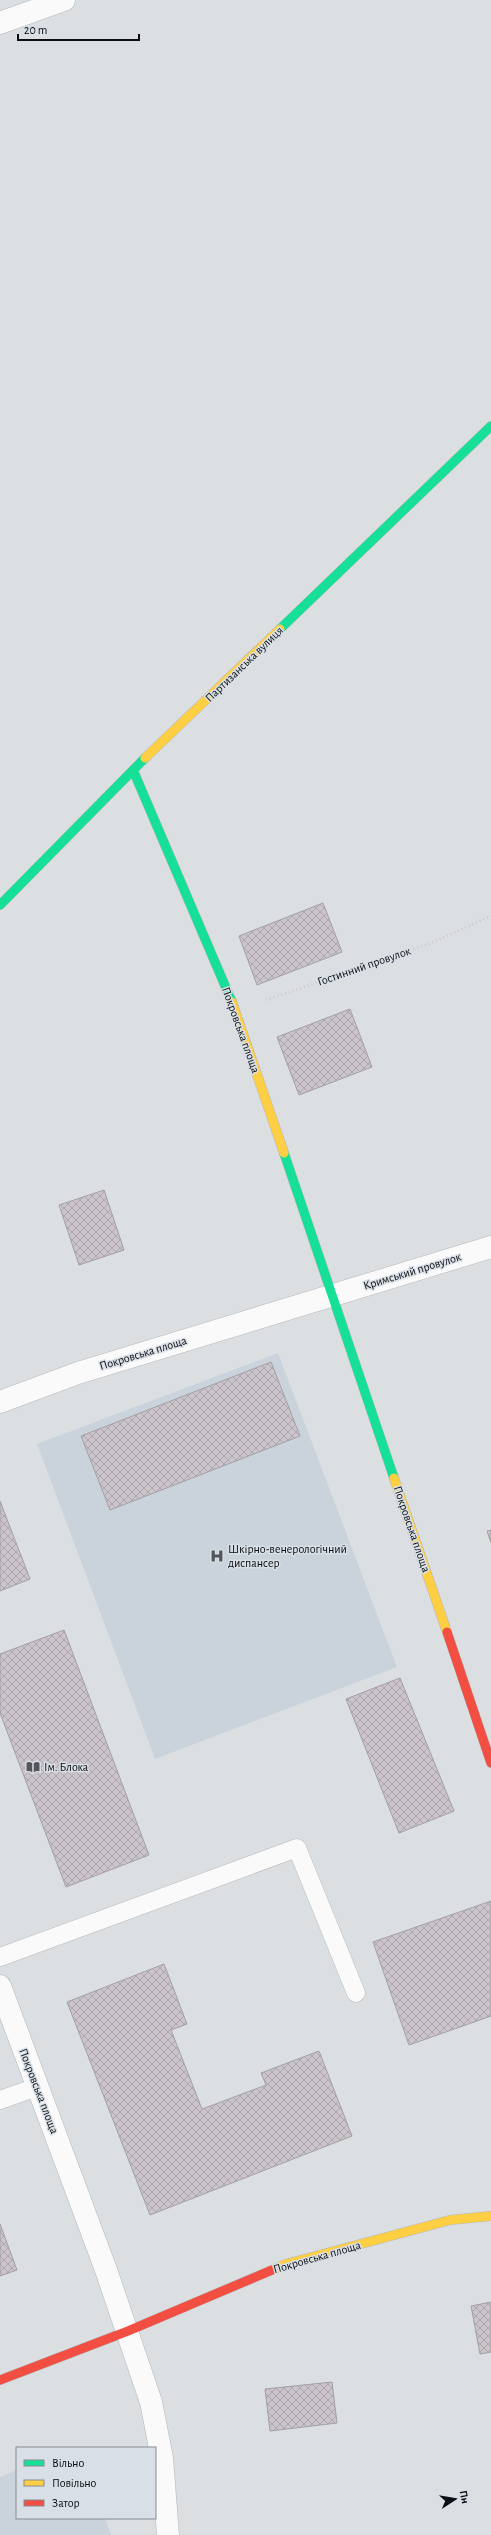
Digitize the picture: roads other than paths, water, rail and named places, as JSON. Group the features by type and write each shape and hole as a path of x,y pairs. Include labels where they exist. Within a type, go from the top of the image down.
{"main road":[{"name":"Партизанська вулиця","path":"0,905 133,770 491,426"},
{"name":"Покровська площа","path":"133,770 235,1010 334,1295 491,1763"},
{"name":"Покровська площа","path":"0,2380 128,2331 286,2264 450,2220 491,2216"}],"street":[{"path":"0,23 64,0"},
{"name":"Кримський провулок","path":"334,1295 491,1247"},
{"name":"Покровська площа","path":"0,1402 78,1373 334,1295"},
{"name":"Покровська площа","path":"0,1986 128,2331 151,2402 162,2458 168,2535"}],"lane":[{"path":"0,1957 296,1848 356,1993"},
{"path":"0,2100 37,2087"}],"place":[{"name":"Шкірно-венерологічний диспансер","path":"217,1556"},
{"name":"Ім. Блока","path":"33,1767"}]}
